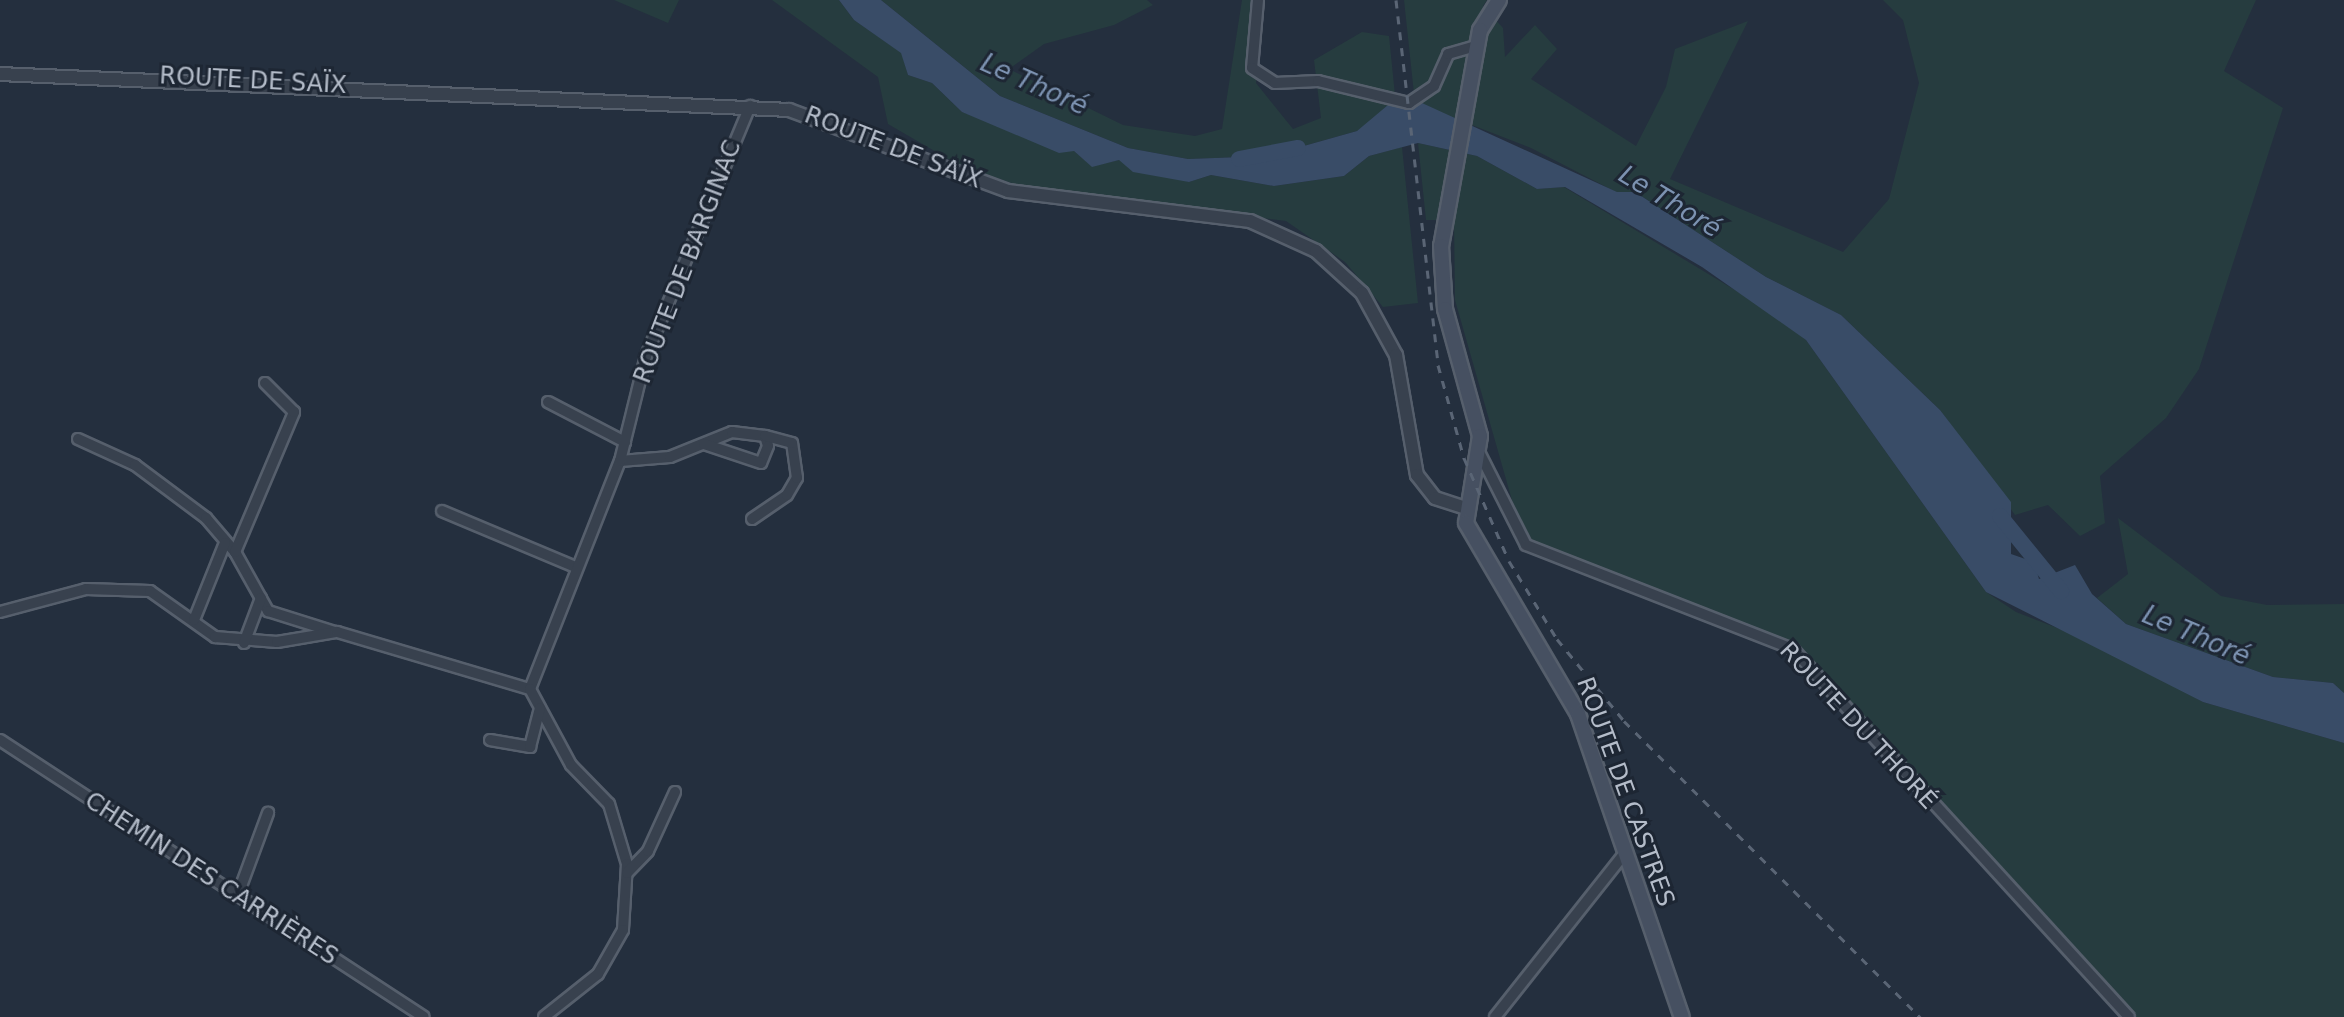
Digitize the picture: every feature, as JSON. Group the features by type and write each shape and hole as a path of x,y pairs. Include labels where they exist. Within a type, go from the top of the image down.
{"main road":[{"path":"1465,508 1479,452 1442,279 1451,172 1465,94 1476,46 1499,0"},
{"name":"ROUTE DE CASTRES","path":"1465,508 1482,557 1569,694 1682,1017"}],"street":[{"path":"1258,0 1252,68 1275,83 1318,81 1409,103 1434,86 1448,54 1476,46"},
{"name":"ROUTE DE SAÏX","path":"0,74 750,106 819,117 1008,191 1229,216 1300,241 1349,278 1383,325 1403,382 1417,475 1435,498 1465,508"},
{"name":"ROUTE DE BARGINAC","path":"530,689 573,566 620,461 646,356 750,106"},
{"path":"235,552 294,412 265,383"},
{"path":"548,402 625,442"},
{"path":"620,461 670,457 732,432 792,443 797,478 787,495 752,519"},
{"path":"704,444 761,463 765,436"},
{"path":"78,439 168,486 235,552 261,598 285,619 530,689 571,765 609,804 627,873 623,930 598,974 544,1017"},
{"name":"ROUTE DU THORÉ","path":"1479,452 1526,545 1793,649 2129,1017"},
{"path":"442,511 573,566"},
{"path":"194,620 225,543"},
{"path":"0,612 114,587 150,591 215,637 244,643 337,632"},
{"path":"244,643 261,598"},
{"path":"490,740 530,747 540,708"},
{"name":"CHEMIN DES CARRIÈRES","path":"0,740 424,1017"},
{"path":"627,873 648,851 675,792"},
{"path":"237,897 268,813"},
{"path":"1495,1017 1626,852"}],"green space":[{"path":"614,0 679,0 668,23"},
{"path":"772,0 839,0 854,20 902,53 908,75 932,83 962,112 1074,151 1092,166 1119,160 1189,182 1211,175 1274,186 1344,176 1369,156 1402,147 1418,303 1383,307 1345,262 1286,221 1034,190 962,167 888,124 878,77"},
{"path":"881,0 1147,0 1153,5 1114,25 1044,44 1009,69 1123,125 1195,136 1222,129 1242,0 1261,0 1256,83 1293,129 1321,118 1314,60 1362,32 1389,36 1396,105 1357,131 1268,156 1188,159 1128,148 1000,96"},
{"path":"1404,0 1487,0 1483,6 1503,28 1505,57 1535,25 1557,49 1531,79 1636,146 1666,87 1675,49 1748,21 1670,179 1843,252 1889,199 1919,83 1903,20 1883,0 2256,0 2224,71 2283,108 2199,369 2166,418 2100,476 2105,523 2080,536 2048,505 2015,515 1940,410 1841,315 1766,277 1635,192 1618,193 1531,148 1415,103"},
{"path":"1418,143 1477,156 1537,189 1564,187 1778,316 1806,340 1986,592 2016,612 2094,642 2203,702 2344,743 2344,1017 2121,1017 1801,657 1778,640 1527,553 1455,300 1454,220 1426,220"},
{"path":"2118,518 2221,596 2267,605 2344,604 2344,693 2333,683 2273,677 2126,624 2097,598 2128,574"}],"water":[{"path":"839,0 881,0 1000,96 1128,148 1188,159 1268,156 1357,131 1388,105 1422,103 1617,192 1635,192 1766,277 1841,315 1940,410 2011,502 2011,554 2034,562 2039,579 2075,565 2092,594 2126,624 2273,677 2333,683 2344,693 2344,743 2203,702 1986,592 1806,340 1702,267 1565,187 1537,189 1477,156 1418,143 1369,156 1344,176 1274,186 1211,175 1189,182 1133,172 1119,160 1092,167 1074,151 1059,153 962,112 932,83 908,75 901,53 854,20"}],"waterway":[{"name":"Le Thoré","path":"1239,159 1298,148"},
{"name":"Le Thoré","path":"2000,516 2061,591"}],"railway":[{"path":"1396,0 1438,365 1464,458 1509,561 1557,639 1624,721 1920,1017"}]}
